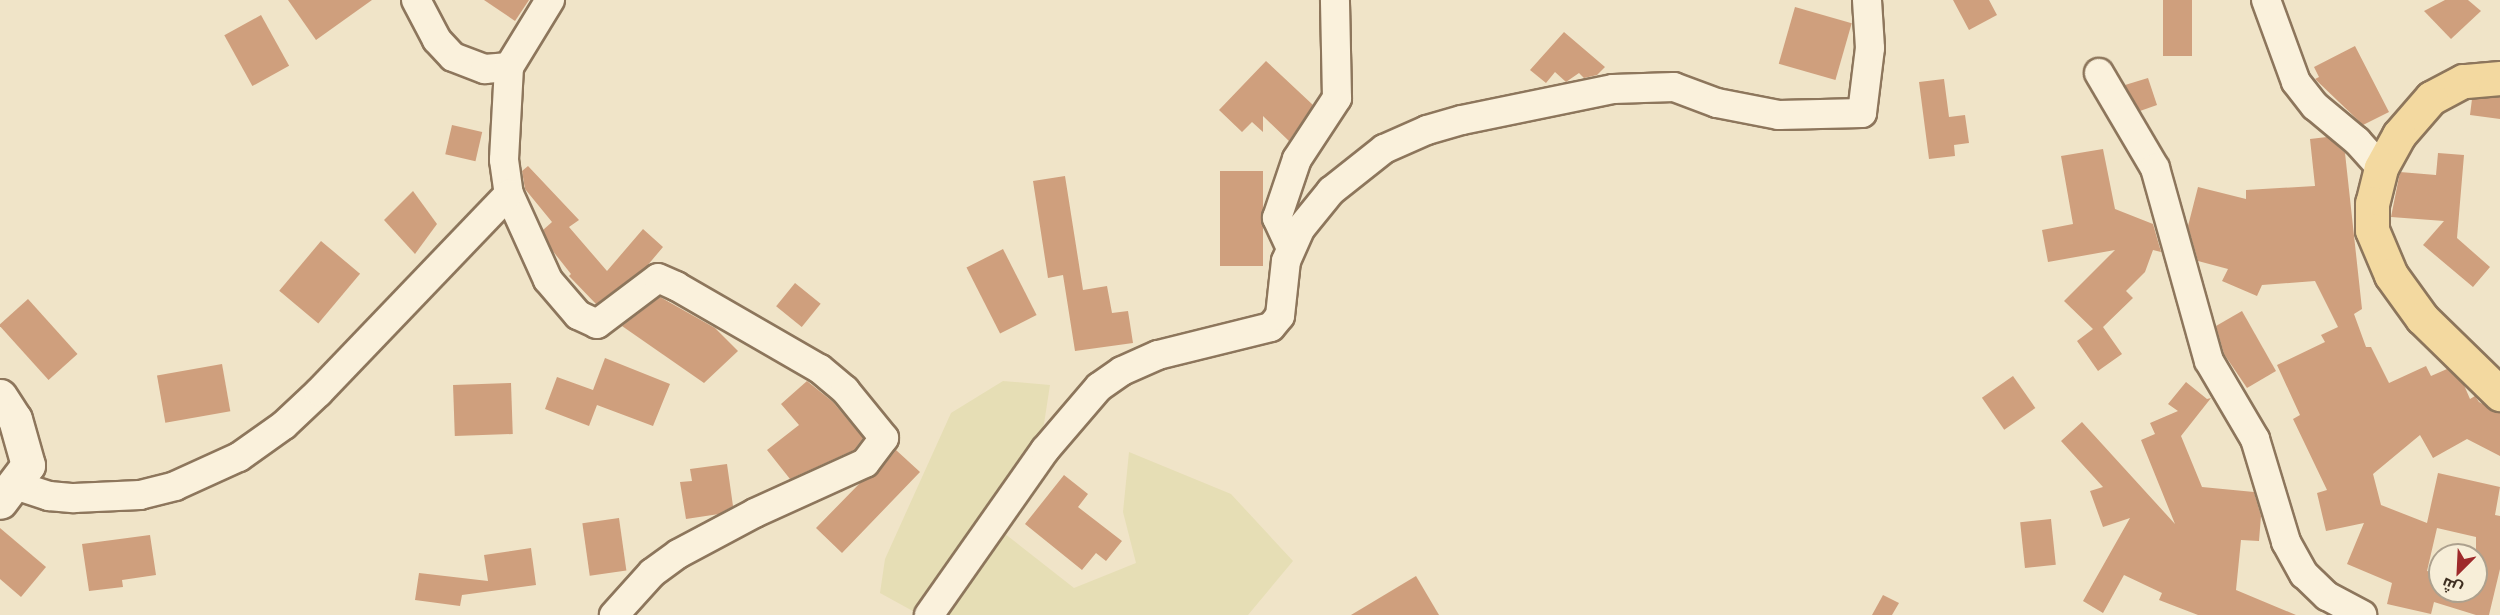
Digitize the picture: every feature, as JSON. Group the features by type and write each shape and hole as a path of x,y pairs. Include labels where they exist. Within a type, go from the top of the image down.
{"main road":[{"path":"2500,78 2463,81 2443,88 2399,135 2381,168 2372,203 2372,230 2391,275 2422,318 2500,394"}],"street":[{"path":"416,0 437,40 453,57 485,69 509,67"},
{"path":"550,0 509,67 504,160 509,194 548,280 578,315 597,324 658,278 780,343 820,369 845,390 884,438 865,464 810,492 755,513 678,554 652,573 614,615"},
{"path":"1290,246 1277,218 1297,159 1337,98 1335,0"},
{"path":"930,615 1045,450 1099,387 1122,371 1158,356 1271,327 1280,316 1290,246 1313,209 1331,191 1384,149 1427,129 1504,109 1613,89 1674,87 1717,103 1779,115 1862,113 1870,48 1867,0"},
{"path":"2266,0 2296,82 2315,106 2357,141 2381,168"},
{"path":"2099,73 2155,168 2205,351 2229,399 2255,440 2286,542 2304,574 2327,596 2362,615"},
{"path":"8,494 74,498 140,495 175,486 238,457 284,425 319,392 509,194"},
{"path":"0,396 15,419 28,465 8,494"}],"shaded area":[{"path":"1003,381 1050,385 1044,424 1000,530 1074,588 1136,563 1123,512 1129,452 1231,494 1293,561 1248,615 920,615 880,593 885,559 951,413"}],"building":[{"path":"288,0 372,0 316,40"},
{"path":"484,0 529,0 515,21"},
{"path":"1953,0 1989,0 1997,15 1969,30"},
{"path":"2163,0 2192,0 2192,56 2163,56"},
{"path":"2445,0 2468,0 2481,11 2451,39 2424,11"},
{"path":"1795,7 1852,23 1835,80 1779,64"},
{"path":"261,15 289,66 252,86 224,35"},
{"path":"1564,32 1605,67 1597,75 1584,78 1579,73 1566,82 1555,72 1546,83 1530,70"},
{"path":"2355,46 2389,112 2363,125 2315,79 2319,77 2314,67"},
{"path":"1266,61 1313,105 1289,141 1263,116 1263,132 1252,122 1242,132 1219,110"},
{"path":"2148,78 2157,105 2140,111 2125,85"},
{"path":"1944,79 1949,117 1965,115 1969,143 1954,145 1955,156 1929,159 1919,82"},
{"path":"2500,97 2500,119 2470,115 2472,99"},
{"path":"452,125 482,132 475,161 445,154"},
{"path":"2327,137 2345,153 2362,309 2354,314 2366,347 2371,347 2389,383 2426,366 2431,376 2447,369 2464,385 2470,399 2475,396 2479,402 2500,413 2500,456 2467,439 2433,458 2420,435 2373,474 2381,505 2427,523 2438,473 2500,487 2495,515 2500,516 2500,569 2489,615 2476,615 2437,603 2488,603 2488,543 2476,543 2476,537 2437,528 2434,543 2428,543 2428,603 2434,603 2431,614 2387,604 2392,583 2347,564 2364,523 2326,531 2317,493 2327,490 2293,419 2300,415 2277,365 2325,342 2321,335 2338,327 2315,281 2262,285 2257,296 2222,281 2228,269 2198,261 2188,226 2198,187 2246,199 2246,190 2315,186 2310,139"},
{"path":"2103,149 2115,209 2153,224 2161,252 2153,250 2145,272 2126,291 2133,298 2103,327 2122,354 2098,371 2077,341 2093,329 2064,301 2115,250 2048,262 2042,230 2073,224 2061,156"},
{"path":"2438,153 2464,155 2457,238 2490,267 2473,287 2423,245 2444,221 2391,217 2400,172 2436,175"},
{"path":"528,166 579,220 569,227 607,271 643,229 663,247 647,266 596,304 569,276 571,274 552,250 543,230 552,222 525,189 522,171"},
{"path":"1220,171 1263,171 1263,266 1220,266"},
{"path":"1065,176 1083,290 1107,286 1112,313 1128,311 1133,343 1075,351 1063,275 1048,278 1033,181"},
{"path":"413,191 437,224 415,254 384,220"},
{"path":"321,241 360,274 318,324 279,291"},
{"path":"1003,249 1037,315 1000,334 966,268"},
{"path":"795,283 821,304 802,327 776,306"},
{"path":"660,297 715,328 738,351 704,383 622,326"},
{"path":"28,299 78,354 49,380 0,326"},
{"path":"2242,311 2276,371 2247,388 2224,354 2216,326"},
{"path":"605,358 670,384 653,426 597,405 589,426 545,409 557,377 593,390"},
{"path":"222,364 230,411 165,423 157,375"},
{"path":"2013,376 2035,408 2004,430 1982,398"},
{"path":"807,381 833,402 863,438 854,450 790,479 767,450 799,425 781,404"},
{"path":"2186,382 2207,399 2211,398 2181,436 2202,487 2254,492 2261,516 2259,541 2241,540 2236,590 2296,615 2198,615 2159,600 2162,593 2124,575 2103,613 2083,601 2130,518 2103,527 2090,491 2103,487 2061,441 2082,422 2175,524 2141,440 2155,434 2150,423 2178,411 2168,404"},
{"path":"511,383 513,434 455,436 453,385"},
{"path":"896,450 920,472 842,553 816,528 860,483 878,473"},
{"path":"727,464 733,506 719,514 686,519 680,482 692,481 690,469"},
{"path":"1064,475 1088,494 1078,507 1122,541 1106,561 1096,553 1082,570 1025,524"},
{"path":"619,518 626,570 590,576 582,523"},
{"path":"2051,519 2056,565 2025,568 2020,522"},
{"path":"0,528 46,567 21,597 0,579"},
{"path":"150,535 156,575 122,580 123,587 89,591 82,544"},
{"path":"531,548 536,585 462,595 460,606 415,600 419,573 488,581 484,555"},
{"path":"1416,576 1439,615 1351,615"},
{"path":"1883,595 1899,603 1892,615 1872,615"}]}
